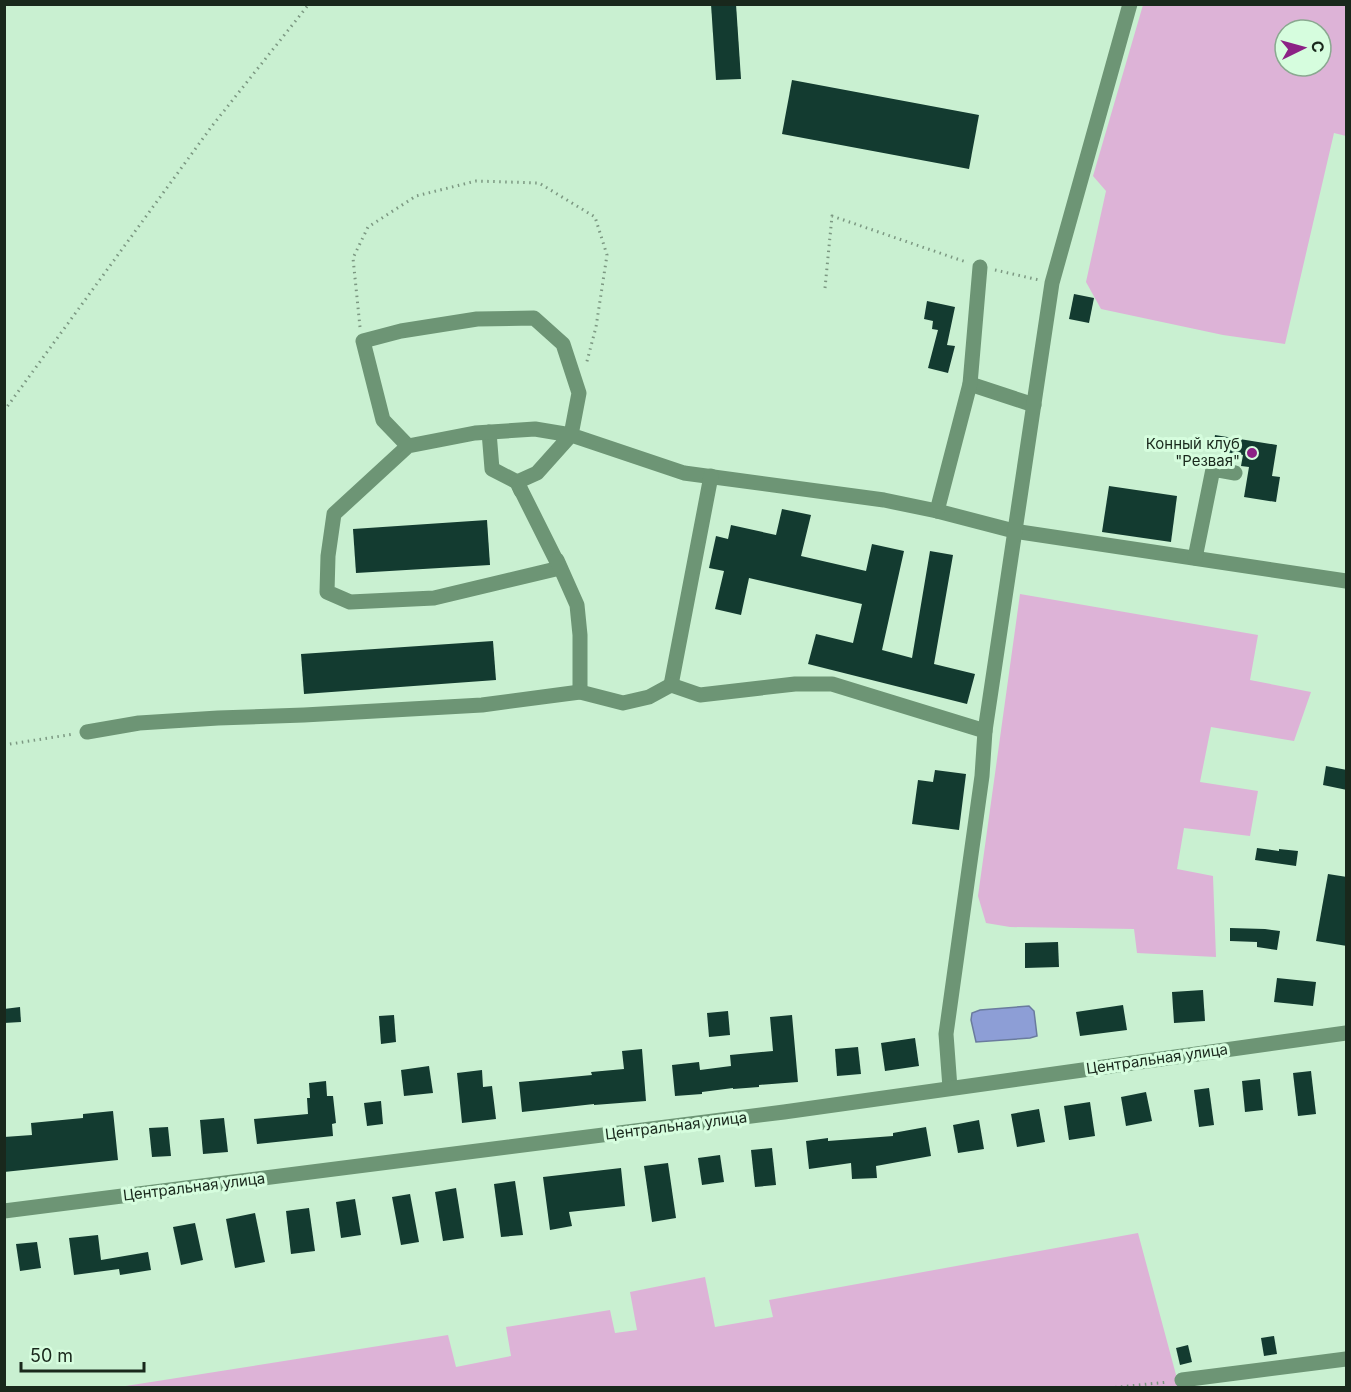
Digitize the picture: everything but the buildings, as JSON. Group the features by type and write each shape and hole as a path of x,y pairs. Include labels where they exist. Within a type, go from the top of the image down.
{"street":[{"path":"950,1088 946,1034 982,776 985,731 1052,283 1130,4"},
{"path":"937,511 970,384 980,267"},
{"path":"408,446 383,420 363,341 401,331 477,319 534,318 563,344 579,393 571,435 537,473 517,482"},
{"path":"970,384 1034,405"},
{"path":"560,568 434,598 350,602 327,592 333,514 408,446 475,433 536,429 571,435 684,473 884,500 1014,531 1347,581"},
{"path":"489,432 492,469 517,482 551,547 577,604 580,635 580,692"},
{"path":"1195,558 1213,469 1235,473"},
{"path":"671,685 711,476"},
{"path":"87,732 139,723 482,705 580,692 623,703 649,697 671,685 700,695 795,684 832,684 985,731"},
{"name":"Центральная улица","path":"4,1211 784,1112 1347,1033"},
{"path":"1182,1380 1347,1359"}],"path":[{"path":"4,411 212,126 309,4"},
{"path":"363,341 352,258 368,227 416,196 476,181 539,183 595,217 608,255 596,327 579,393"},
{"path":"825,288 832,216 980,267 1052,283"},
{"path":"4,745 87,732"},
{"path":"1109,1388 1182,1380"}],"shaded area":[{"path":"1143,5 1346,5 1346,136 1334,133 1285,344 1223,335 1101,309 1086,282 1106,191 1093,176"},
{"path":"1020,594 1258,635 1250,680 1311,692 1294,741 1211,727 1200,782 1258,791 1250,836 1184,828 1177,869 1213,876 1216,957 1137,953 1134,929 1010,927 986,923 978,896"},
{"path":"1138,1233 1179,1386 1167,1388 113,1388 448,1335 456,1367 511,1356 506,1327 610,1310 615,1333 637,1330 630,1292 705,1277 715,1327 773,1317 769,1300"}],"water":[{"path":"1029,1006 1034,1011 1037,1036 976,1042 971,1020 972,1013 980,1010"}],"place":[{"name":"Конный клуб \"Резвая\"","path":"1252,453"}]}
